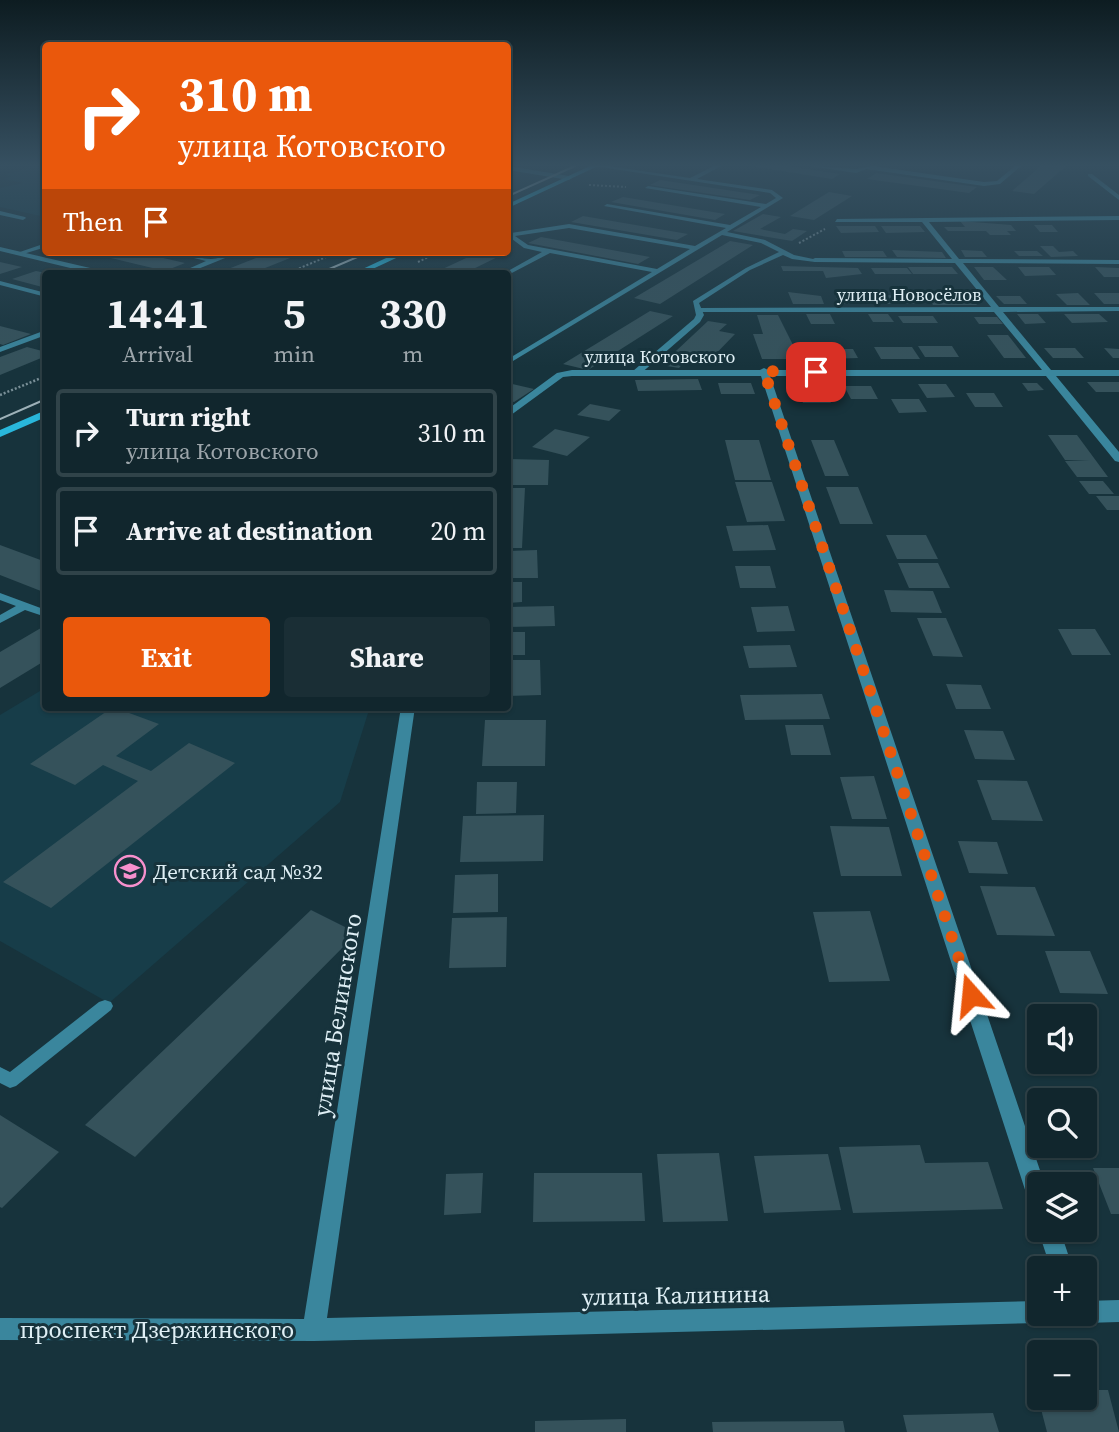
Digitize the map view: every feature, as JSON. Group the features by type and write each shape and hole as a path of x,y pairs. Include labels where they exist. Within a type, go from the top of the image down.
{"main road":[{"path":"365,270 396,256"},
{"path":"0,434 42,416"}],"street":[{"path":"934,233 1119,459"},
{"path":"0,249 88,270"},
{"path":"815,260 1119,261"},
{"name":"улица Новосёлов","path":"698,310 1119,309"},
{"path":"764,371 1030,1172"},
{"name":"улица Котовского","path":"511,410 560,375 764,371 1119,373"},
{"name":"улица Белинского","path":"314,1329 407,711"},
{"path":"1097,1312 1119,1311"},
{"name":"улица Калинина","path":"314,1329 1027,1312"},
{"name":"проспект Дзержинского","path":"0,1329 314,1329"}],"lane":[{"path":"608,233 694,248"},
{"path":"511,360 720,233 763,241 782,253 815,260"},
{"path":"511,235 526,247 656,271"},
{"path":"20,253 42,246"},
{"path":"511,271 549,251"},
{"path":"636,373 698,320 695,302 700,297 755,264 782,253"},
{"path":"191,256 213,261"},
{"path":"190,270 226,256"},
{"path":"0,283 42,294"},
{"path":"0,350 42,334"},
{"path":"0,596 42,613"},
{"path":"0,620 24,606"},
{"path":"0,1074 10,1081 105,1006"}],"path":[{"path":"782,253 817,233"},
{"path":"295,270 328,256"},
{"path":"0,396 42,378"}],"shaded area":[{"name":"Детский сад №32","path":"42,690 42,711 369,711 340,802 109,1003 0,941 0,715"}],"building":[{"path":"635,233 688,234 677,240"},
{"path":"744,233 804,233 792,241"},
{"path":"988,233 1011,235 990,235"},
{"path":"541,237 650,257 638,264 528,243"},
{"path":"730,241 753,245 660,304 634,298"},
{"path":"1040,246 1053,246 1059,252 1073,251 1078,256 1051,257"},
{"path":"892,250 942,252 946,258 897,257"},
{"path":"961,250 982,251 987,257 965,257"},
{"path":"842,251 883,251 887,257 845,257"},
{"path":"1014,251 1037,251 1043,256 1019,256"},
{"path":"102,256 154,256 185,263 161,270"},
{"path":"261,256 295,256 260,270 226,270"},
{"path":"470,256 500,256 471,270 440,270"},
{"path":"0,262 22,267 0,274"},
{"path":"781,266 858,268 862,274 826,278 823,271 783,271"},
{"path":"908,267 952,267 958,274 913,274"},
{"path":"974,267 993,267 1007,280 984,280"},
{"path":"1018,267 1049,267 1056,275 1025,276"},
{"path":"1095,267 1119,268 1119,277 1104,277"},
{"path":"871,268 907,268 912,274 875,274"},
{"path":"36,271 42,272 42,287 12,279"},
{"path":"924,291 945,291 950,297 971,297 977,305 933,305"},
{"path":"788,292 821,296 824,304 793,304"},
{"path":"1078,293 1090,305 1067,305 1056,294"},
{"path":"1094,293 1119,293 1119,304 1104,304"},
{"path":"880,294 913,298 917,304 886,304"},
{"path":"996,296 1020,296 1027,304 1004,304"},
{"path":"836,298 875,298 878,304 840,304"},
{"path":"650,311 673,316 588,370 563,364"},
{"path":"806,314 830,314 835,324 811,324"},
{"path":"868,314 888,314 894,322 873,322"},
{"path":"1017,314 1038,314 1046,323 1025,324"},
{"path":"1064,314 1099,314 1108,322 1072,323"},
{"path":"757,315 778,315 800,359 762,359 753,334 763,334"},
{"path":"898,316 933,316 938,323 903,323"},
{"path":"974,317 997,317 1003,324 979,324"},
{"path":"708,321 727,324 719,331 735,334 706,364 686,360 679,368 661,365"},
{"path":"0,326 31,334 3,345 0,344"},
{"path":"987,335 1008,335 1026,358 1004,358"},
{"path":"918,346 952,346 959,357 925,357"},
{"path":"27,347 42,351 42,358 0,375 0,357"},
{"path":"874,347 912,347 920,359 881,359"},
{"path":"1044,348 1075,348 1084,358 1053,358"},
{"path":"1104,348 1119,349 1119,358 1113,358"},
{"path":"822,349 853,349 858,358 827,359"},
{"path":"698,379 702,390 638,391 635,380"},
{"path":"1087,382 1119,382 1119,392 1096,392"},
{"path":"718,383 751,383 755,394 721,394"},
{"path":"1022,383 1037,383 1044,390 1028,391"},
{"path":"511,384 534,389 514,402 511,401"},
{"path":"918,384 946,384 955,397 927,398"},
{"path":"844,386 871,386 878,399 851,399"},
{"path":"825,389 831,403 803,403 798,390"},
{"path":"966,393 994,393 1003,407 975,407"},
{"path":"891,399 919,399 927,412 899,413"},
{"path":"590,404 621,410 609,421 577,415"},
{"path":"555,429 590,437 567,456 532,447"},
{"path":"1048,435 1077,435 1108,477 1077,477 1065,461 1090,460 1065,460"},
{"path":"725,440 759,440 771,480 735,480"},
{"path":"811,440 834,440 849,476 825,476"},
{"path":"511,459 549,460 548,485 511,485"},
{"path":"1079,481 1103,481 1114,494 1089,494"},
{"path":"735,482 772,482 785,521 747,522"},
{"path":"826,487 858,487 873,524 840,524"},
{"path":"511,488 525,488 522,548 511,548"},
{"path":"1096,496 1119,496 1119,510 1107,510"},
{"path":"768,525 776,550 733,551 726,526"},
{"path":"886,535 926,535 938,559 897,559"},
{"path":"0,545 42,561 42,591 0,575"},
{"path":"537,550 538,578 511,578 511,551"},
{"path":"898,563 938,563 950,588 909,588"},
{"path":"735,566 770,566 776,588 740,588"},
{"path":"511,582 522,582 522,602 511,603"},
{"path":"884,590 933,591 942,613 891,612"},
{"path":"554,606 555,626 511,627 511,607"},
{"path":"788,606 795,631 757,632 751,607"},
{"path":"917,618 946,618 963,657 933,656"},
{"path":"42,627 42,662 0,688 0,652"},
{"path":"1058,629 1095,629 1111,655 1072,655"},
{"path":"511,632 525,632 525,655 511,655"},
{"path":"790,645 797,667 749,668 743,646"},
{"path":"511,660 540,660 541,695 511,696"},
{"path":"946,684 981,685 991,709 956,709"},
{"path":"822,694 830,719 745,720 740,695"},
{"path":"107,711 124,711 159,724 116,756 151,771 189,743 235,763 51,908 3,882 138,781 103,765 75,785 30,764"},
{"path":"485,720 546,720 545,766 482,766"},
{"path":"785,725 823,725 831,755 791,755"},
{"path":"964,730 1003,731 1015,760 975,759"},
{"path":"874,776 887,819 852,819 840,777"},
{"path":"977,780 1027,781 1043,821 992,820"},
{"path":"477,782 517,782 516,813 476,814"},
{"path":"544,815 543,861 460,862 463,816"},
{"path":"830,826 889,827 902,876 841,876"},
{"path":"958,841 997,842 1008,874 969,873"},
{"path":"498,874 498,912 453,913 455,875"},
{"path":"980,886 1035,887 1055,936 997,935"},
{"path":"311,910 357,933 135,1157 85,1125"},
{"path":"870,911 890,981 829,982 813,912"},
{"path":"507,917 506,967 449,968 452,918"},
{"path":"1045,951 1090,951 1108,994 1060,993"},
{"path":"0,1115 59,1152 2,1208 0,1207"},
{"path":"920,1145 925,1163 988,1162 1003,1209 853,1213 839,1147"},
{"path":"719,1153 728,1221 663,1222 657,1154"},
{"path":"828,1154 841,1210 764,1213 754,1156"},
{"path":"1093,1168 1119,1168 1119,1214 1111,1214 1097,1172"},
{"path":"483,1173 481,1213 444,1215 446,1174"},
{"path":"534,1173 642,1173 645,1221 533,1222"},
{"path":"1097,1390 1108,1390 1119,1432 1047,1432 1041,1410 1097,1410"},
{"path":"993,1413 999,1432 907,1432 903,1415"},
{"path":"626,1419 626,1432 535,1432 535,1421"},
{"path":"843,1421 845,1432 713,1432 712,1422"}],"tram line":[{"path":"327,270 360,256"},
{"path":"0,419 42,401"}],"place":[{"name":"Детский сад №32","path":"130,871"}],"route":[{"path":"816,372 764,371 971,995"}]}
